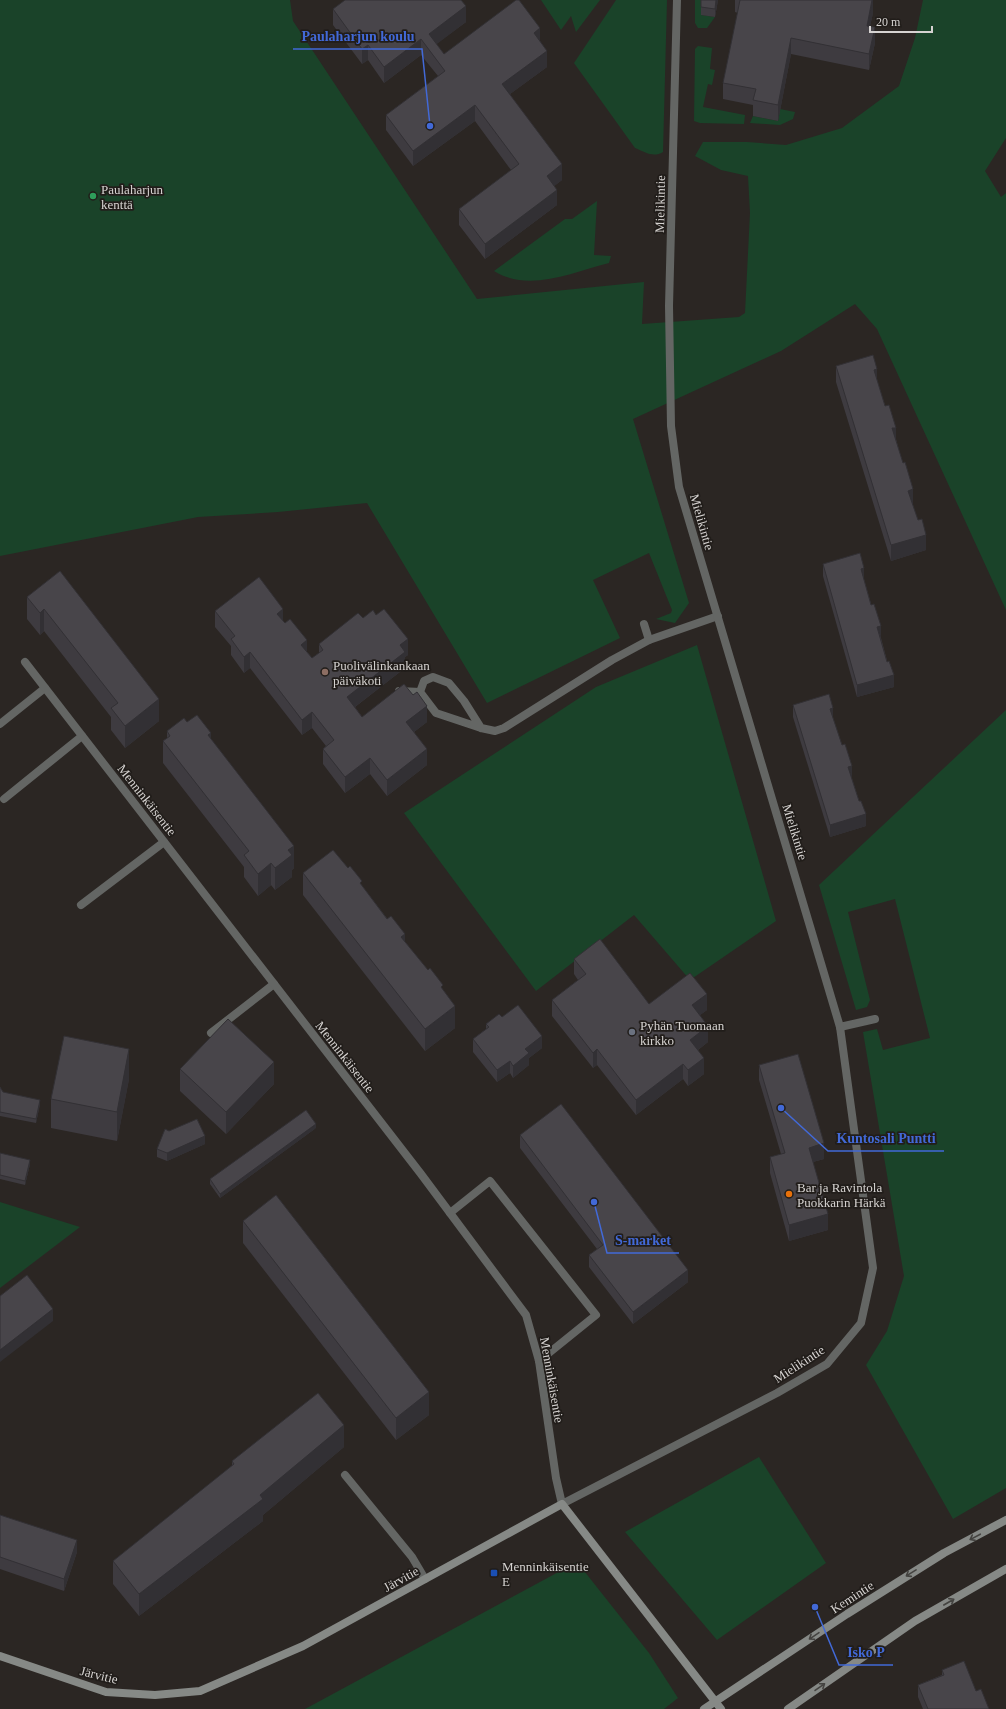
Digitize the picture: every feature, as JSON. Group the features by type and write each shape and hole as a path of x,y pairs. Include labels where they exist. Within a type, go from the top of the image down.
{"street":[{"name":"Mielikintie","path":"562,1504 777,1393 822,1367 841,1349 861,1323 873,1268 840,1027 679,487 671,426 669,306 677,0"},
{"path":"390,697 401,690 420,692 436,713 480,728 495,731 504,728 612,660 648,640 718,616"},
{"path":"644,624 648,640"},
{"name":"Menninkäisentie","path":"25,662 450,1213 526,1315 539,1361 550,1441 562,1504"},
{"path":"420,692 424,682 433,676 449,683 464,701 480,728"},
{"path":"0,724 45,688"},
{"path":"4,799 82,736"},
{"path":"81,905 164,842"},
{"path":"211,1033 274,984"},
{"path":"840,1027 875,1019"},
{"path":"450,1213 490,1181 596,1315 539,1361"},
{"path":"345,1475 412,1556 425,1579"},
{"path":"562,1504 721,1709"},
{"name":"Järvitie","path":"0,1656 106,1692 155,1695 200,1691 303,1646 562,1504"},
{"name":"Kemintie","path":"704,1709 714,1701 944,1553 1006,1520"},
{"path":"788,1709 915,1621 1002,1573 1006,1569"}],"green space":[{"path":"0,0 290,0 293,21 477,299 644,282 642,324 739,317 745,313 750,213 748,176 721,170 695,156 703,142 747,142 786,145 842,128 899,86 915,38 923,0 1006,0 1006,138 985,171 1001,197 1006,193 1006,610 877,329 855,304 781,351 633,419 689,603 675,623 656,619 671,613 672,610 649,553 593,580 620,638 487,703 367,503 278,512 198,517 0,556"},
{"path":"541,0 600,0 576,32 571,16 561,30"},
{"path":"616,0 667,0 663,152 659,154 649,154 635,148 574,63"},
{"path":"695,0 702,0 701,15 715,17 707,28 698,28 695,23"},
{"path":"698,46 712,48 710,69 715,70 712,85 708,84 703,107 745,115 744,124 700,123 694,121 695,49"},
{"path":"780,109 795,112 793,119 780,125 750,123 753,116 778,121"},
{"path":"597,201 594,255 611,256 609,263 551,279 536,281 508,277 494,271 565,219 572,219"},
{"path":"697,645 776,921 690,980 634,915 536,991 404,813 596,687"},
{"path":"1006,710 1006,1488 953,1519 866,1365 887,1331 904,1276 863,1032 877,1029 883,1050 930,1038 895,899 848,912 870,1000 867,1007 856,1010 819,885"},
{"path":"0,1202 80,1227 0,1288"},
{"path":"759,1457 826,1563 717,1640 625,1532"},
{"path":"577,1562 649,1653 678,1698 664,1709 305,1709"}],"building":[{"path":"345,0 461,0 466,6 429,34 444,54 516,0 519,0 540,28 534,33 547,51 502,84 562,164 547,176 557,190 485,244 459,209 519,164 475,105 413,151 386,115 445,71 421,39 384,67 368,45 362,49 333,9"},
{"path":"701,0 716,0 715,9 701,7"},
{"path":"740,0 872,0 867,26 875,27 869,54 791,38 778,105 753,100 756,89 723,83"},
{"path":"873,355 877,369 874,370 885,406 889,405 896,428 892,428 903,463 905,462 913,489 908,491 918,520 922,519 926,535 891,545 836,366"},
{"path":"860,553 864,568 861,569 871,605 874,604 881,626 877,627 887,662 889,661 894,675 857,685 823,564"},
{"path":"60,571 159,699 125,726 111,708 118,703 44,609 40,613 27,597"},
{"path":"259,577 283,609 277,614 285,623 290,619 307,640 301,645 312,658 323,650 319,644 358,613 363,618 373,610 376,615 384,609 408,639 400,645 405,652 347,697 362,717 404,684 413,695 417,692 427,706 406,722 427,749 387,780 370,758 345,777 323,749 334,740 312,712 302,720 250,652 244,657 231,639 235,636 215,611"},
{"path":"829,694 833,708 830,709 842,745 845,744 852,766 848,767 859,801 861,801 866,814 830,825 793,705"},
{"path":"197,715 211,733 208,735 294,846 288,850 292,855 275,868 271,863 258,874 244,855 249,851 163,741 170,736 167,731 184,718 187,722"},
{"path":"333,850 348,868 350,866 362,881 360,883 387,919 391,916 405,934 401,937 428,970 430,968 443,985 441,987 455,1006 425,1029 303,873"},
{"name":"Pyhän Tuomaan kirkko","path":"600,939 649,1004 690,973 707,994 692,1005 708,1026 690,1040 704,1058 688,1070 683,1064 636,1100 597,1049 593,1053 552,1000 586,974 574,959"},
{"path":"518,1005 542,1036 525,1049 529,1053 513,1066 510,1061 497,1070 473,1039 489,1027 486,1024 499,1014 502,1017"},
{"path":"228,1019 274,1062 226,1112 180,1069"},
{"path":"64,1036 129,1049 117,1112 51,1099"},
{"path":"798,1054 824,1143 809,1148 828,1214 789,1225 770,1157 785,1153 759,1065"},
{"path":"0,1087 3,1092 40,1100 36,1119 0,1112"},
{"path":"561,1104 688,1270 633,1312 589,1255 603,1245 520,1135"},
{"path":"306,1110 316,1124 220,1194 210,1179"},
{"path":"197,1119 205,1136 167,1153 157,1149 165,1129 169,1131"},
{"path":"0,1153 30,1160 25,1181 0,1175"},
{"path":"276,1195 429,1392 396,1418 243,1221"},
{"path":"27,1275 53,1309 0,1350 0,1296"},
{"path":"318,1393 344,1425 260,1495 263,1499 139,1594 113,1561 234,1464 232,1461"},
{"path":"0,1515 77,1540 64,1579 0,1557"},
{"path":"964,1661 976,1691 981,1689 989,1709 928,1709 918,1685 944,1675 942,1670"}],"place":[{"name":"Paulaharjun koulu","path":"430,126"},
{"name":"Paulaharjun kenttä","path":"93,196"},
{"name":"Puolivälinkankaan päiväkoti","path":"325,672"},
{"name":"Pyhän Tuomaan kirkko","path":"632,1032"},
{"name":"Kuntosali Puntti","path":"781,1108"},
{"name":"Bar ja Ravintola Puokkarin Härkä","path":"789,1194"},
{"name":"S-market","path":"594,1202"},
{"name":"Menninkäisentie E","path":"494,1573"},
{"name":"Isko P","path":"815,1607"}]}
